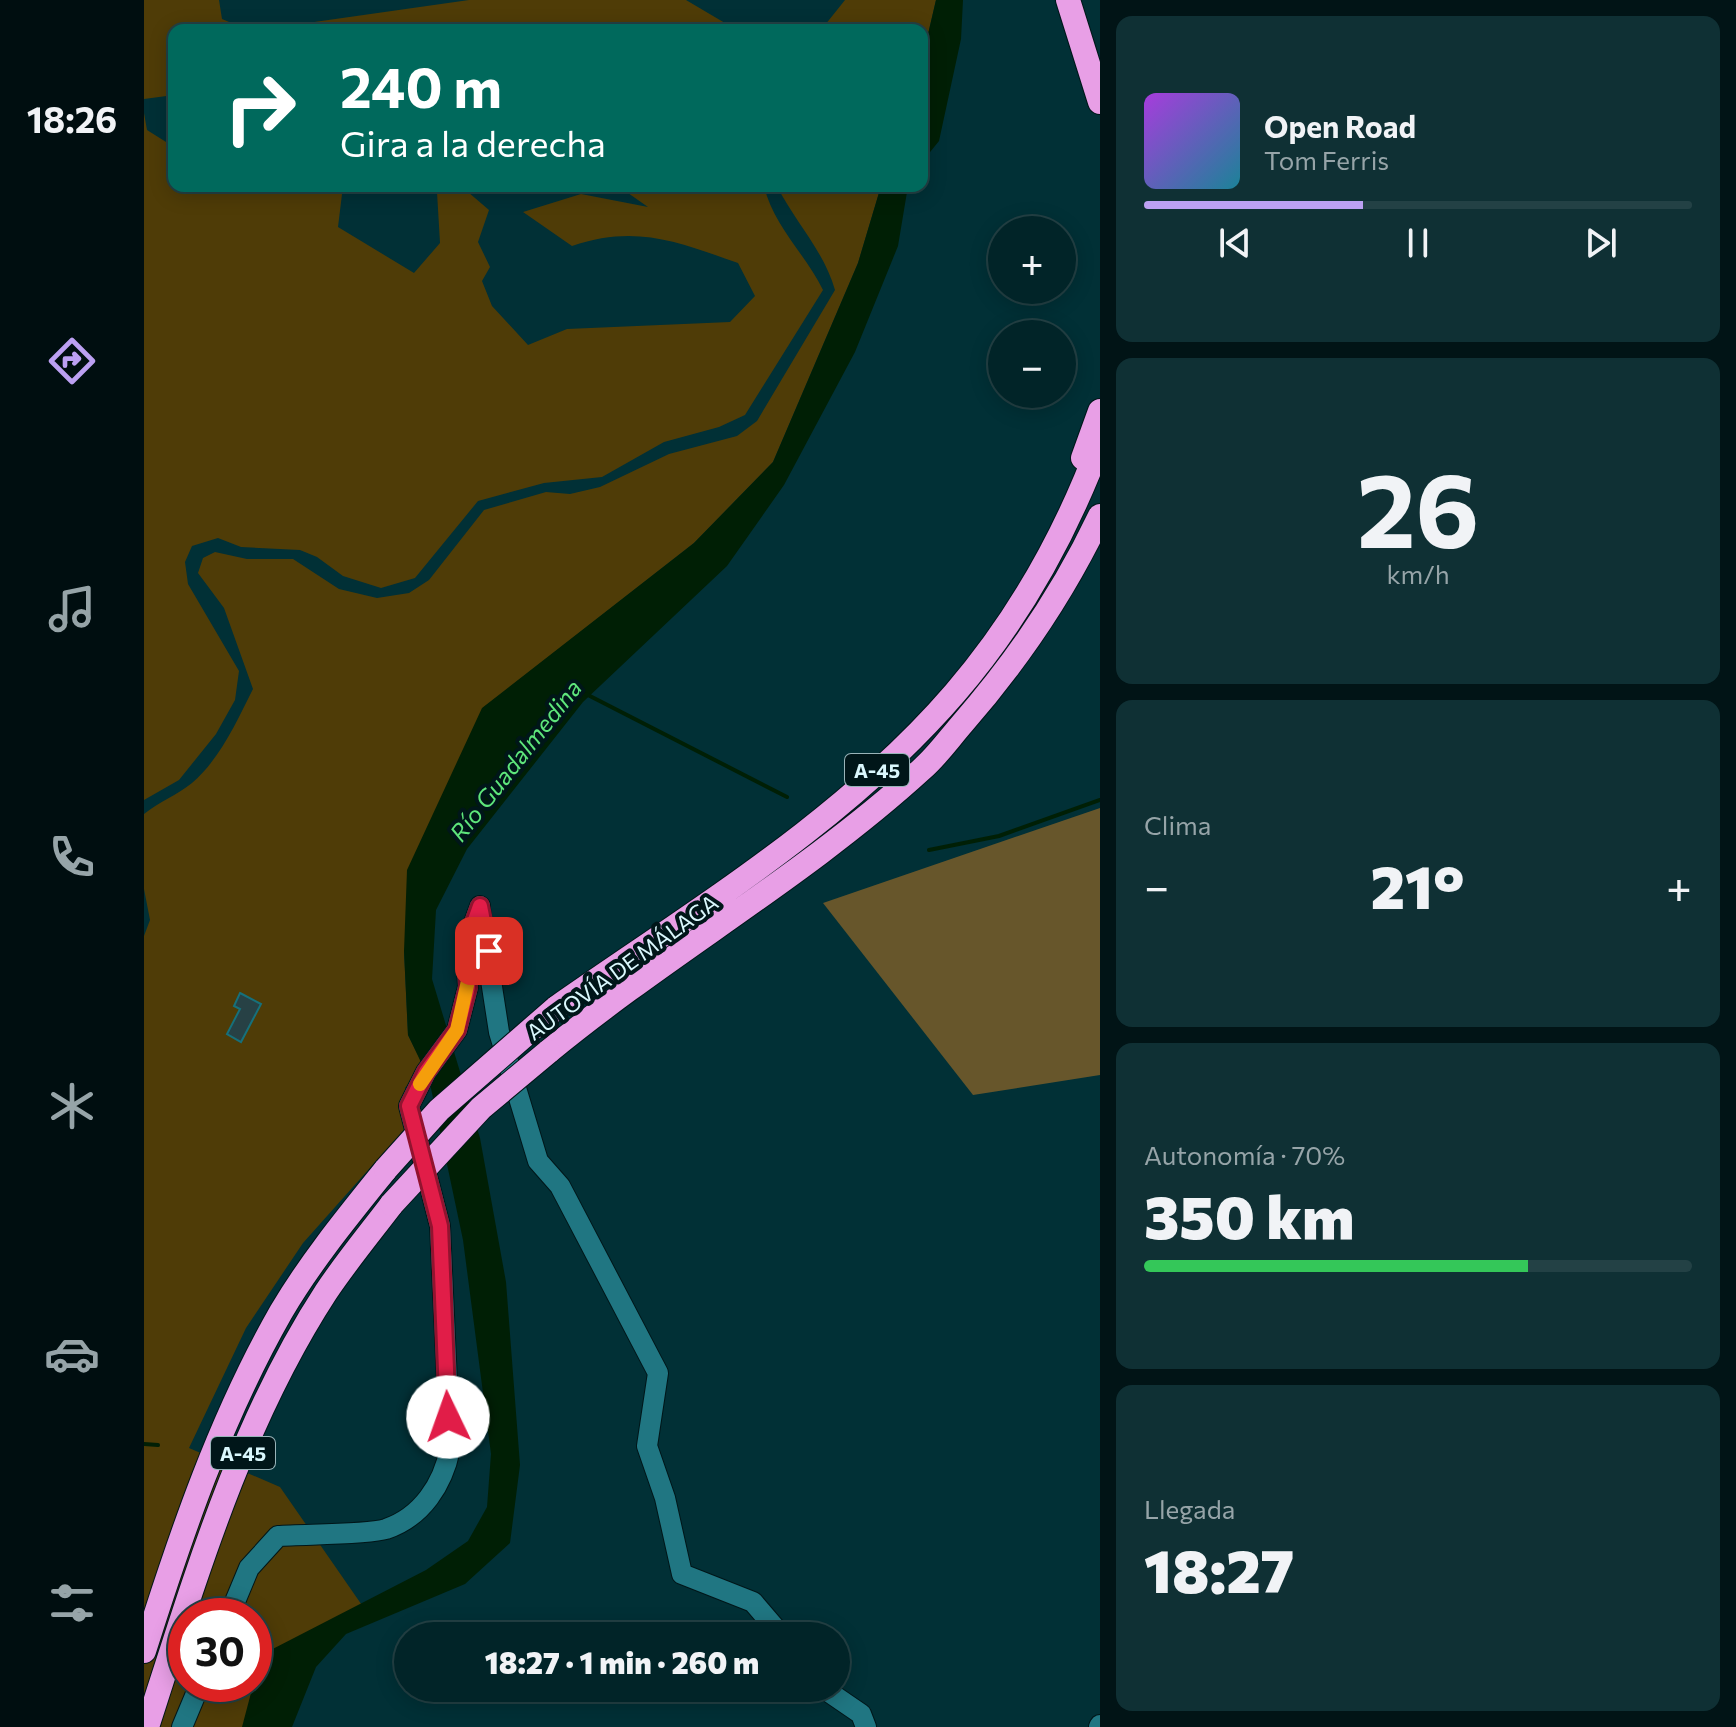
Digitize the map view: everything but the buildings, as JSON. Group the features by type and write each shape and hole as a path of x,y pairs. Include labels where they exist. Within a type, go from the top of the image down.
{"highway":[{"path":"1068,0 1100,102"},
{"path":"1067,519 1100,411"},
{"name":"AUTOVÍA DE MÁLAGA","path":"144,1651 186,1521 227,1418 282,1311 333,1234 439,1110 556,1008 727,889 894,756 954,694 997,639 1036,581 1100,443"},
{"name":"AUTOVÍA DE MÁLAGA","path":"147,1727 228,1486 277,1379 326,1292 392,1204 481,1108 590,1017 743,912 923,768 1009,669 1034,633 1100,516"},
{"path":"1034,633 1062,610 1100,547"}],"street":[{"path":"236,1598 249,1568 278,1536 386,1529 429,1501 445,1472 450,1449 440,1226 409,1106 426,1072 457,1030 468,987 466,945 480,906 499,1032 538,1161 560,1186 658,1373 647,1446 665,1498 682,1574 753,1602 770,1622"},
{"path":"182,1727 192,1702"},
{"path":"843,1702 861,1714 866,1727"}],"shaded area":[{"path":"144,0 219,0 222,19 234,24 168,24 168,96 144,99"},
{"path":"469,0 686,0 727,24 300,24"},
{"path":"845,0 936,0 928,34 928,24 826,24"},
{"path":"144,113 147,130 168,143 168,192 342,192 338,227 414,273 440,243 437,192 468,192 489,210 478,242 490,267 482,281 492,306 528,345 567,329 730,322 755,296 738,263 696,248 637,236 616,236 572,246 523,212 581,194 648,207 627,192 766,192 782,227 823,290 745,415 719,427 664,442 602,477 544,483 478,501 415,578 381,588 343,576 317,557 300,550 241,547 218,538 192,546 185,562 188,584 239,671 235,700 216,734 179,780 144,800"},
{"path":"780,192 879,192 858,263 773,462 694,543 483,708 404,951 408,1035 423,1065 405,1088 410,1123 303,1243 246,1328 189,1448 280,1487 366,1611 292,1657 266,1727 144,1727 144,936 150,920 144,889 144,814 186,787 211,763 253,689 224,608 198,573 203,558 215,552 247,559 293,559 339,589 377,598 409,593 429,580 484,510 546,492 570,494 600,487 669,454 737,436 757,421 835,290 824,262"},
{"path":"1100,808 1100,1075 973,1095 823,903"}],"water":[{"path":"936,0 963,0 961,39 939,141 928,155 928,34"},
{"name":"Río Guadalmedina","path":"879,192 907,192 898,246 855,352 784,485 727,566 583,702 467,849 436,910 432,979 480,1138 506,1282 520,1465 510,1543 465,1584 346,1634 316,1667 292,1727 242,1727 249,1702 272,1702 272,1649 426,1570 468,1541 487,1507 491,1454 463,1240 429,1079 408,1035 404,951 407,870 482,708 694,543 773,462 858,263"}],"waterway":[{"name":"Río Guadalmedina","path":"586,694 787,797"},
{"path":"929,850 999,836 1100,800"},
{"path":"144,1444 158,1445"}],"slow traffic":[{"path":"420,1084 457,1030 468,981"}],"route":[{"path":"448,1417 440,1226 409,1106 426,1072 457,1030 468,987 466,945 480,906 489,951"}]}
